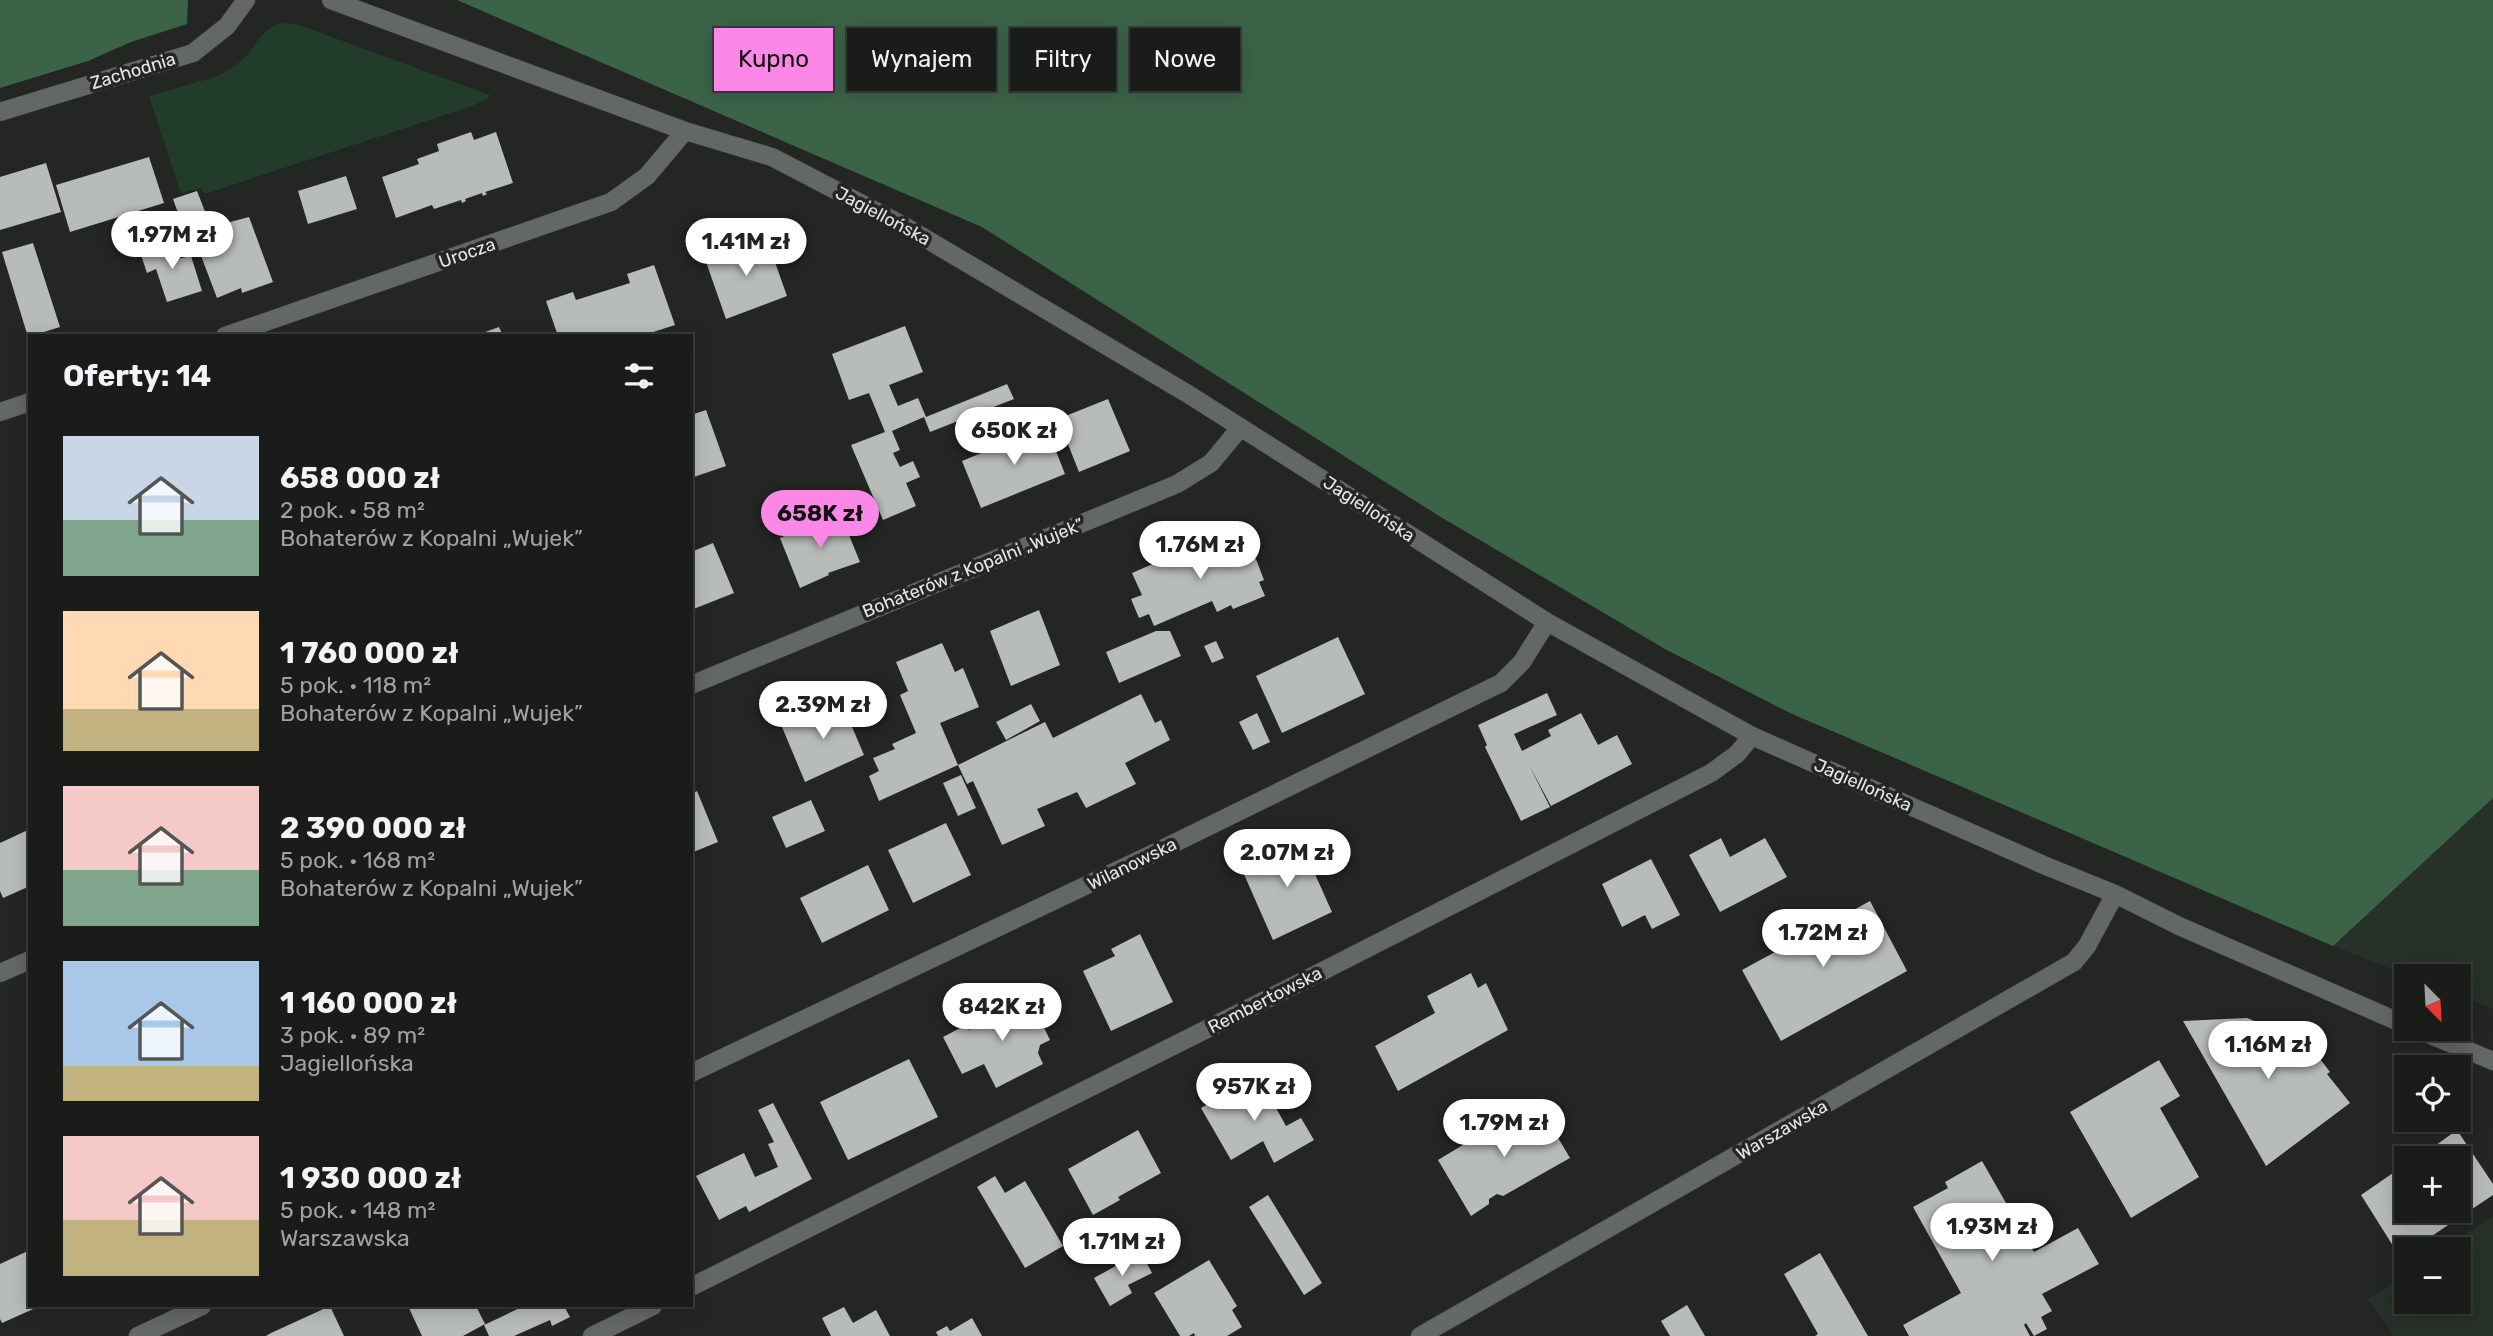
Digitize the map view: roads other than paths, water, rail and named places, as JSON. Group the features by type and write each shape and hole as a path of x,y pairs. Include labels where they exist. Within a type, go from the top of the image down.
{"street":[{"name":"Zachodnia","path":"0,112 193,53 227,26 246,0"},
{"name":"Jagiellońska","path":"341,2 685,131 772,157 906,227 1188,394 1547,622 1752,736 2115,894 2179,926 2394,1020"},
{"name":"Urocza","path":"231,334 611,202 647,176 685,131"},
{"path":"0,412 28,403"},
{"name":"Bohaterów z Kopalni „Wujek”","path":"693,684 1177,484 1211,463 1240,428"},
{"name":"Wilanowska","path":"693,1072 1150,855 1501,683 1522,662 1547,622"},
{"name":"Rembertowska","path":"693,1285 1309,978 1711,773 1737,754 1752,736"},
{"name":"Warszawska","path":"1420,1336 2074,962 2087,946 2115,894"},
{"path":"0,973 28,961"},
{"path":"2445,1041 2493,1061"},
{"path":"138,1336 200,1307"},
{"path":"592,1336 651,1307"}]}
